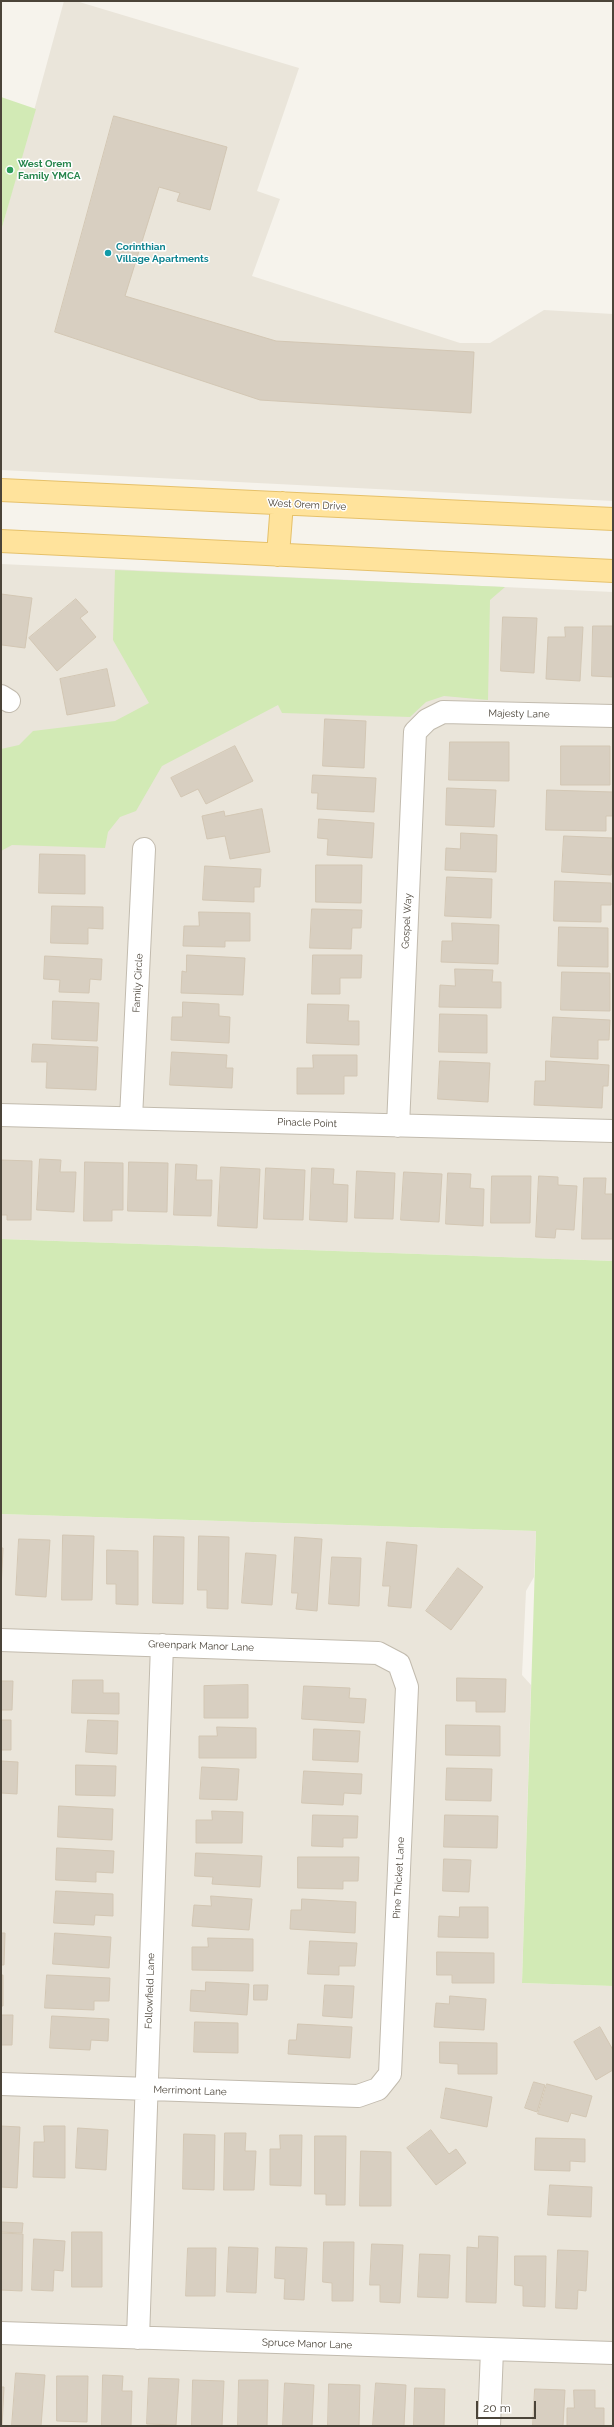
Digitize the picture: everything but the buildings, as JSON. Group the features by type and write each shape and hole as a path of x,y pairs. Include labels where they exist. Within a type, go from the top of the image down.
{"main road":[{"name":"West Orem Drive","path":"1,490 613,519"},
{"path":"278,555 282,503"},
{"path":"1,541 613,571"}],"street":[{"name":"Majesty Lane","path":"427,720 443,712 613,716"},
{"name":"Gospel Way","path":"398,1126 415,732 427,720"},
{"name":"Family Circle","path":"131,1118 144,849"},
{"name":"Pinacle Point","path":"1,1114 613,1131"},
{"name":"Greenpark Manor Lane","path":"1,1640 378,1652 399,1664"},
{"name":"Followfield Lane","path":"138,2338 162,1645"},
{"name":"Pine Thicket Lane","path":"378,2089 390,2074 407,1687 399,1664"},
{"name":"Merrimont Lane","path":"1,2084 358,2096 378,2089"},
{"name":"Spruce Manor Lane","path":"1,2333 613,2353"},
{"path":"489,2426 492,2350"}],"shaded area":[{"path":"64,1 76,1 299,68 257,191 280,199 252,276 460,343 490,343 544,310 613,314 613,501 1,470 1,231"},
{"path":"1,564 613,592 613,1261 1,1239"},
{"path":"1,1514 536,1531 534,1577 526,1591 522,1675 531,1685 522,1983 613,1986 613,2426 1,2426"}],"green space":[{"name":"West Orem Family YMCA","path":"1,97 36,109 1,231"},
{"path":"115,570 505,587 490,600 488,700 444,696 426,702 410,717 282,713 278,705 162,766 136,811 120,817 108,832 105,848 12,845 1,851 1,749 19,745 33,731 115,721 149,703 113,640"},
{"path":"1,1239 613,1261 613,1986 522,1983 536,1531 1,1514"}],"place":[{"name":"West Orem Family YMCA","path":"10,170"},
{"name":"Corinthian Village Apartments","path":"108,253"}]}
